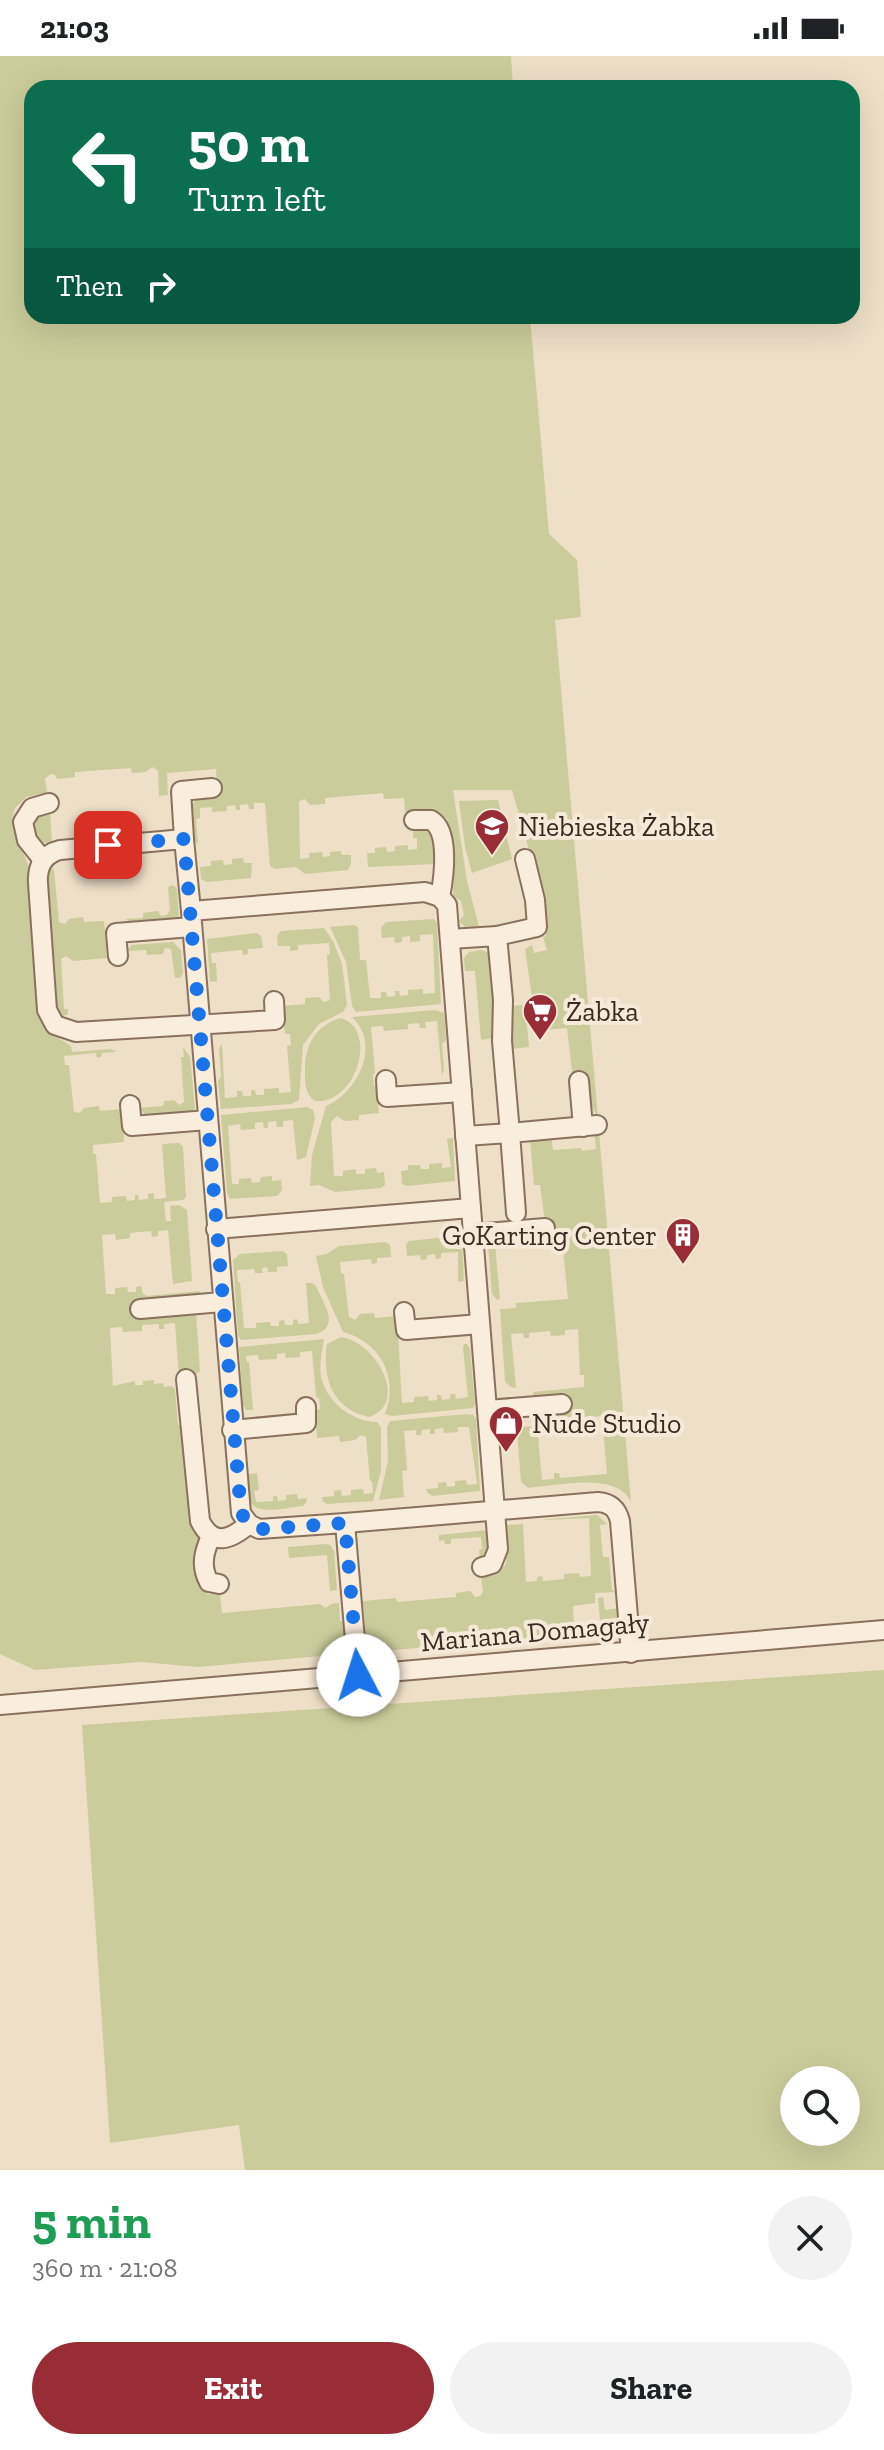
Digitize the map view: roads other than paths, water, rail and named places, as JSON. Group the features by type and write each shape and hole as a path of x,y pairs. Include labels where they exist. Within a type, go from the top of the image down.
{"street":[{"path":"212,788 181,791 240,1509 249,1524 263,1529 598,1502 613,1506 620,1525 631,1653"},
{"path":"43,860 27,840 23,822 32,808 49,803"},
{"path":"414,820 431,820 440,829 444,865 440,897 448,911 498,1555 492,1564 482,1567"},
{"path":"184,839 60,850 43,860 38,883 47,1010 55,1025 76,1032 275,1020"},
{"path":"450,939 538,934 535,900 525,859"},
{"path":"118,956 116,924 192,919 425,892 440,897"},
{"path":"497,936 516,1213"},
{"path":"465,1136 590,1126 579,1081"},
{"path":"388,1098 462,1092"},
{"path":"130,1105 132,1126 208,1120"},
{"path":"216,1229 471,1208"},
{"path":"473,1234 545,1228"},
{"path":"140,1309 222,1302"},
{"path":"406,1330 480,1324"},
{"path":"186,1379 200,1521 211,1536 228,1538 249,1524"},
{"path":"487,1410 562,1404"},
{"path":"232,1430 306,1415 308,1443"},
{"path":"345,1523 358,1675"},
{"path":"211,1536 204,1553 205,1573 209,1582 219,1584"},
{"name":"Mariana Domagały","path":"0,1705 884,1630"}],"place":[{"name":"Niebieska Żabka","path":"492,857"},
{"name":"Żabka","path":"540,1042"},
{"name":"GoKarting Center","path":"683,1266"},
{"name":"Nude Studio","path":"506,1454"}]}
